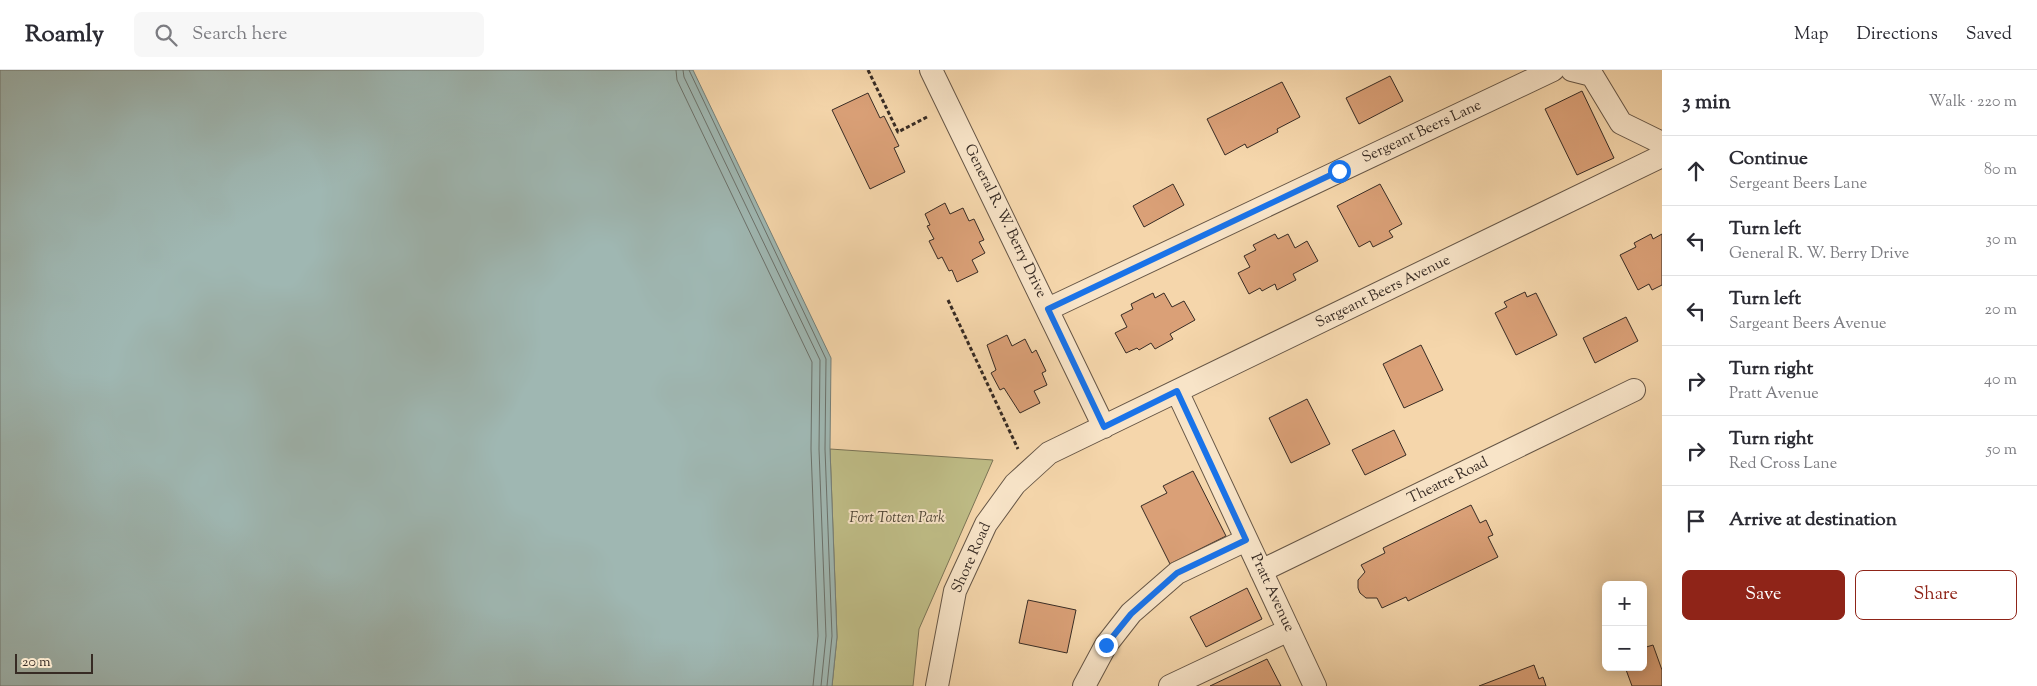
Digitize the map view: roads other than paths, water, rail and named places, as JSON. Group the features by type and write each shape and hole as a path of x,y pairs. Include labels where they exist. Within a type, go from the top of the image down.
{"street":[{"name":"General R. W. Berry Drive","path":"931,70 1104,427"},
{"name":"Sergeant Beers Lane","path":"1048,309 1553,70"},
{"path":"1572,70 1592,75 1621,123 1662,143"},
{"name":"Sargeant Beers Avenue","path":"1104,427 1662,156"},
{"name":"Theatre Road","path":"1261,571 1634,390"},
{"name":"Pratt Avenue","path":"1177,391 1315,686"},
{"name":"Shore Road","path":"937,686 955,591 986,524 1015,484 1049,453 1104,427"},
{"path":"1084,686 1106,645 1131,614 1177,573 1246,540"},
{"path":"1170,686 1289,630"}],"water":[{"path":"0,70 693,70 831,358 830,449 837,637 832,686 0,686"}],"park label":[{"name":"Fort Totten Park","path":"897,518"}]}
